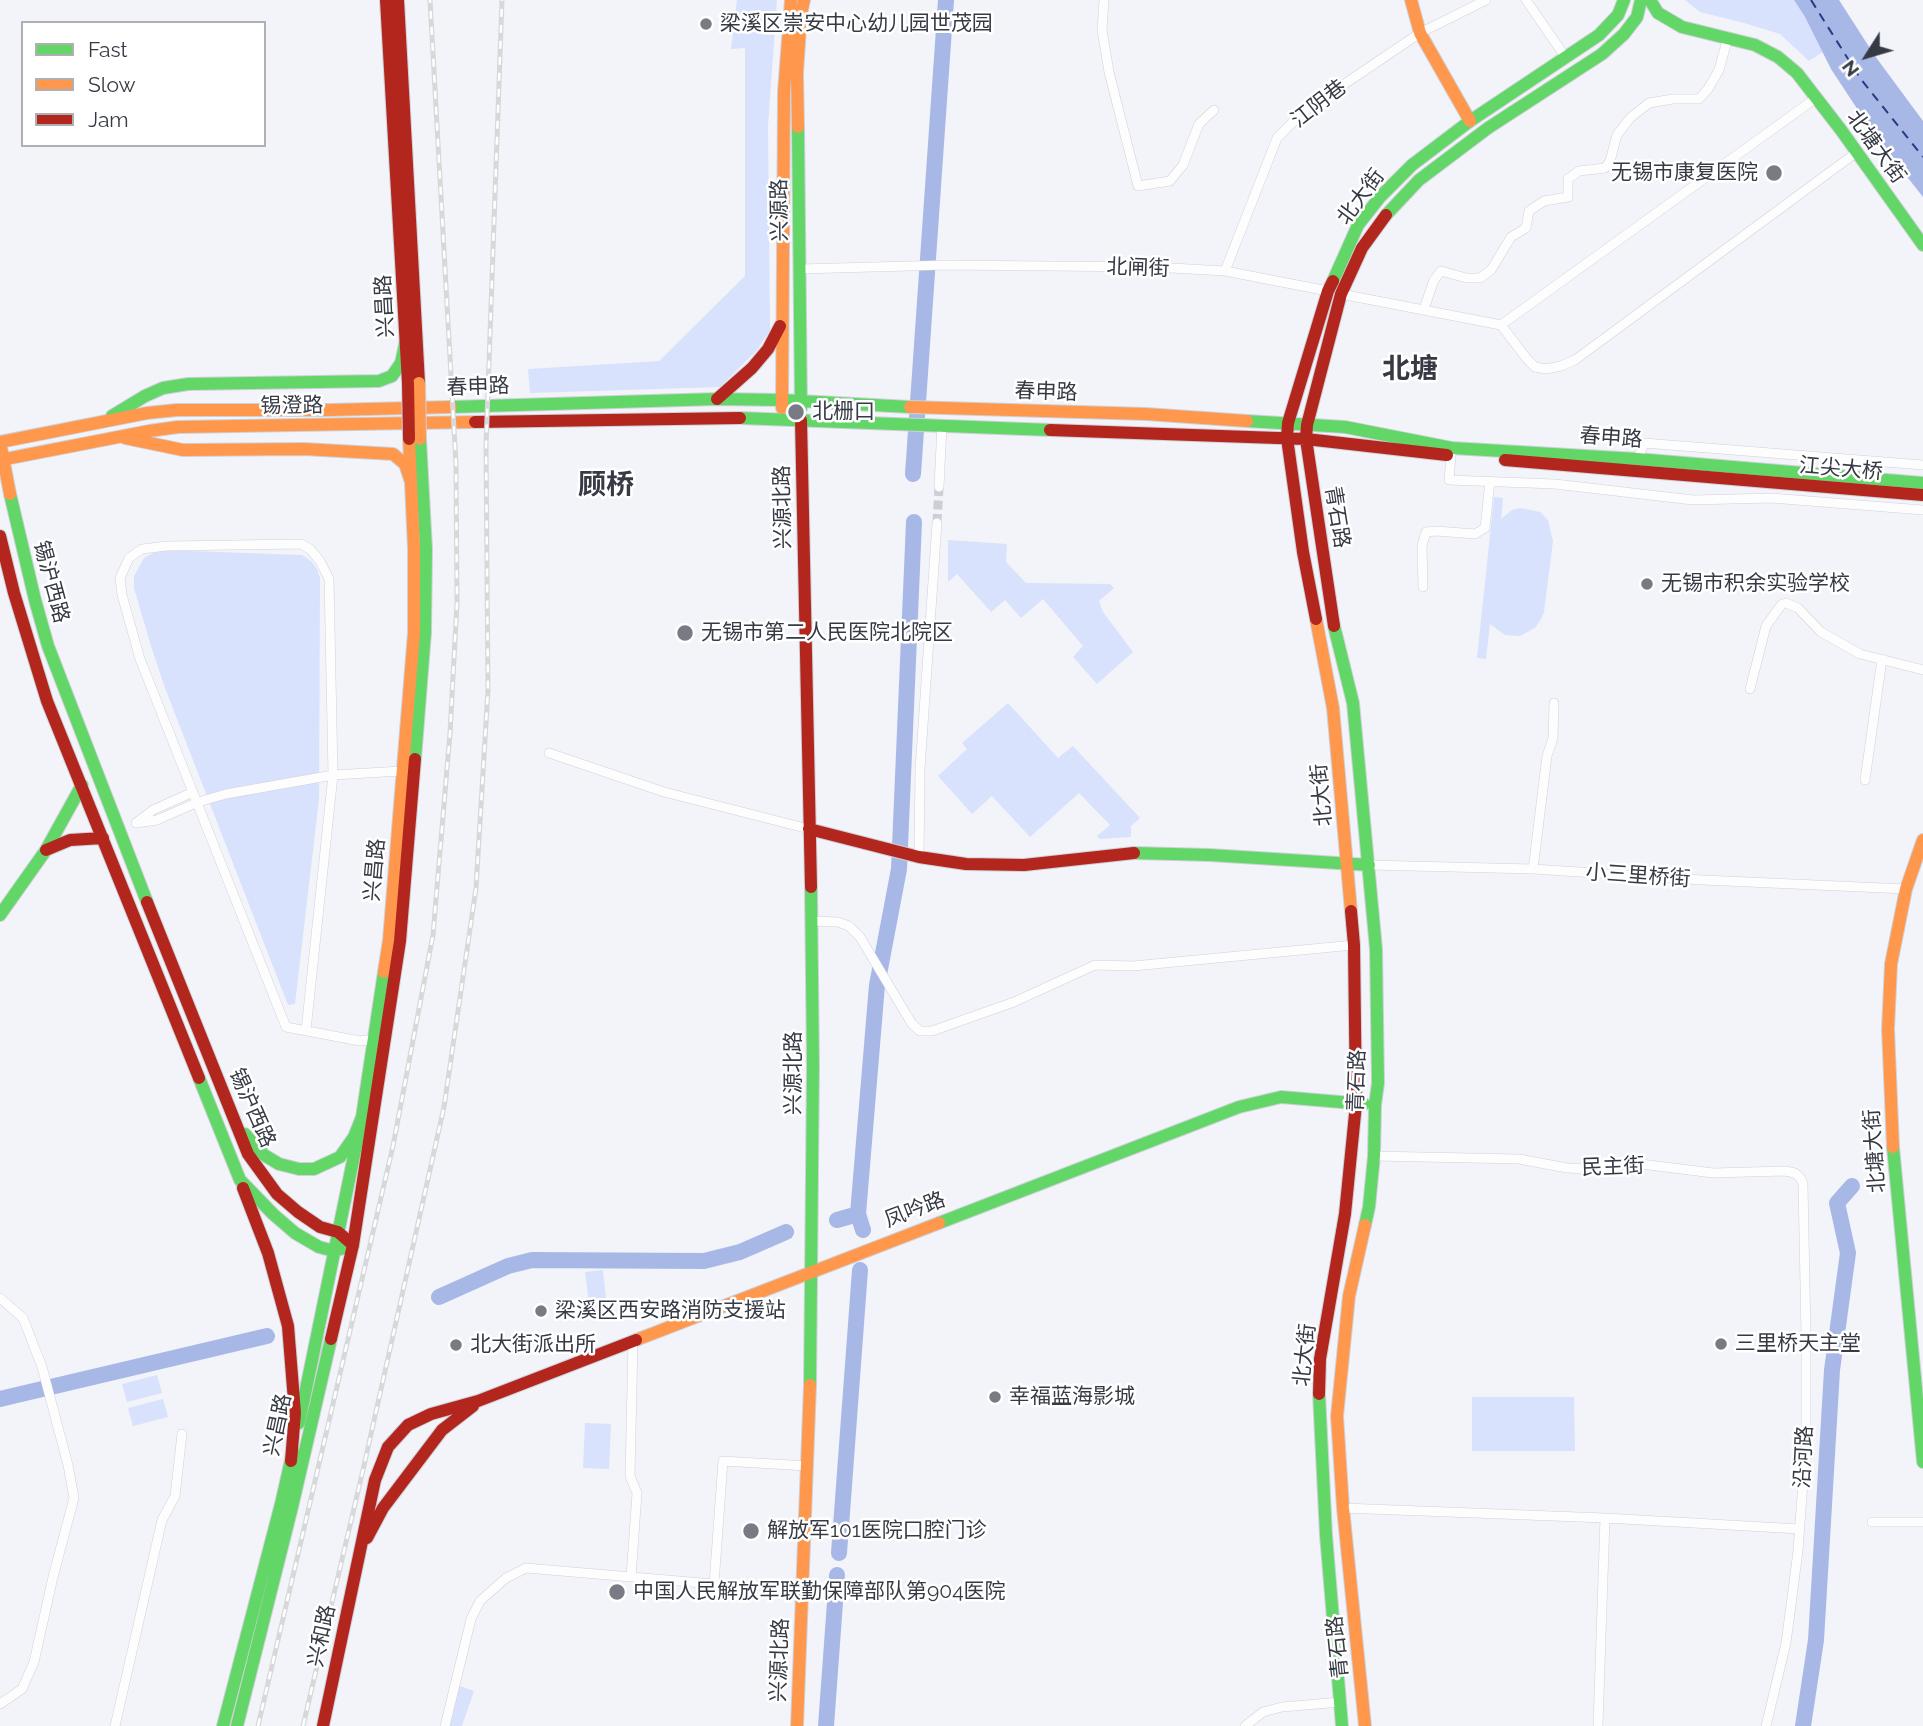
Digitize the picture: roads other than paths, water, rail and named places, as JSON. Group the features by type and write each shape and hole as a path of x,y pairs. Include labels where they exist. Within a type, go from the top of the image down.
{"main road":[{"name":"兴昌路","path":"386,0 406,340 414,383"},
{"name":"兴昌路","path":"223,1726 281,1504 338,1233 362,1117 388,940 414,633 411,482 414,383 398,0"},
{"name":"兴源路","path":"783,419 784,92 791,0"},
{"name":"兴源路","path":"801,420 797,73 804,0"},
{"path":"1410,0 1420,33 1470,121"},
{"name":"北大街","path":"1342,1726 1326,1535 1320,1359 1345,1214 1356,1104 1354,945 1333,708 1303,552 1287,438 1288,423 1328,291 1359,225 1380,197 1412,165 1470,121 1599,35 1618,15 1623,0"},
{"name":"北大街","path":"1306,439 1307,425 1341,294 1362,248 1387,214 1419,180 1488,128 1602,54 1637,17 1641,0"},
{"name":"北塘大街","path":"1650,0 1658,13 1682,27 1755,45 1778,57 1797,73 1923,245"},
{"path":"1618,15 1657,20 1682,27"},
{"path":"717,399 752,369 768,349 783,322"},
{"path":"104,422 145,396 163,388 188,384 379,381 392,376 401,363 406,340"},
{"name":"春申路","path":"329,410 717,399 1146,414 1345,427 1452,448 1757,476"},
{"name":"锡澄路","path":"0,442 147,413 177,410 329,410"},
{"name":"春申路","path":"588,420 783,419 1287,438 1451,456 1636,465"},
{"name":"锡澄路","path":"1,459 120,436 178,428 588,420"},
{"name":"兴源北路","path":"797,1726 811,1366 813,1066 801,420"},
{"path":"120,436 183,450 304,449 393,454 405,464 411,482"},
{"name":"兴昌路","path":"237,1726 292,1507 353,1245 400,942 425,633 426,549 414,439"},
{"name":"青石路","path":"1306,439 1332,616 1353,703 1376,949 1378,1074 1374,1156 1369,1206 1349,1296 1337,1416 1343,1508 1365,1726"},
{"name":"锡沪西路","path":"0,442 1,459 34,600 48,646 118,830 248,1154 277,1194 320,1227 338,1233 353,1245"},
{"name":"江尖大桥","path":"1757,476 1923,483"},
{"name":"江尖大桥","path":"1757,476 1923,495"},
{"name":"锡沪西路","path":"0,536 37,671 240,1181 295,1233 319,1247 334,1251"},
{"path":"0,915 46,849 82,785"},
{"path":"809,829 914,856 966,864 1024,865 1130,853 1369,865"},
{"path":"46,849 70,840 103,838"},
{"name":"北塘大街","path":"1923,840 1906,889 1891,964 1888,1029 1891,1127 1923,1462"},
{"path":"170,1004 185,998"},
{"name":"凤吟路","path":"478,1401 1239,1107 1281,1097 1375,1105"},
{"path":"235,1123 264,1155 279,1164 299,1169 314,1168 340,1157 354,1137 362,1117"},
{"path":"240,1181 268,1253 288,1326 295,1413 290,1461"},
{"path":"334,1251 353,1245"},
{"path":"359,1554 383,1508 427,1448 442,1430 478,1401"},
{"name":"兴和路","path":"323,1726 375,1480 388,1447 408,1425 431,1414 478,1401"}],"street":[{"path":"1104,0 1102,30 1107,61 1138,186 1170,181 1183,165 1199,124 1214,110"},
{"name":"江阴巷","path":"1224,271 1277,138 1303,112 1420,33 1486,0"},
{"path":"1527,0 1566,58"},
{"path":"1424,309 1434,280 1441,271 1466,278 1480,278 1491,270 1511,237 1526,228 1529,211 1544,201 1568,197 1568,179 1579,171 1605,168 1610,161 1617,135 1639,110 1649,103 1699,99 1718,70 1728,37"},
{"path":"1501,325 1816,98"},
{"path":"1341,294 1501,325 1535,367 1546,369 1561,366 1575,360 1857,152"},
{"name":"北闸街","path":"800,269 924,265 1153,267 1224,271 1328,291"},
{"path":"939,487 942,425"},
{"path":"1636,465 1644,443 1923,465"},
{"path":"1451,456 1450,480 1555,484 1693,500 1771,499 1923,510"},
{"path":"1423,587 1422,546 1426,533 1437,531 1475,534 1485,528 1490,481"},
{"path":"914,856 937,523"},
{"path":"306,1030 333,775 329,579 320,561 310,549 301,544 167,545 142,549 129,558 120,578 122,595 140,659 286,1027 360,1041 374,1039"},
{"path":"1750,689 1766,626 1782,604 1786,603 1798,608 1821,632 1860,654 1923,670"},
{"path":"1864,780 1882,659"},
{"path":"1533,869 1547,756 1553,738 1554,703"},
{"path":"549,753 664,792 809,829"},
{"path":"118,830 136,823 158,820 198,802 226,794 333,775 402,771"},
{"path":"136,823 153,810 193,792"},
{"name":"小三里桥街","path":"1369,865 1533,869 1906,889"},
{"path":"811,921 838,922 849,926 860,937 912,1024 920,1031 932,1031 1014,1002 1095,965 1133,965 1354,945"},
{"name":"民主街","path":"1374,1156 1520,1159 1586,1169 1633,1163 1713,1173 1786,1171 1796,1173 1803,1184"},
{"name":"沿河路","path":"1766,1726 1786,1643 1800,1529 1805,1440 1803,1184"},
{"path":"0,1298 23,1318 41,1367 68,1465 74,1499 34,1662 22,1689 0,1704"},
{"path":"631,1577 637,1493 630,1476 633,1341"},
{"path":"116,1726 162,1520 175,1496 182,1434"},
{"path":"445,1726 471,1619 480,1601 506,1578 526,1568 714,1584 723,1461 807,1466"},
{"path":"1343,1508 1800,1529"},
{"path":"1598,1726 1605,1518"},
{"path":"1872,1522 1923,1522"},
{"path":"1245,1726 1263,1712 1282,1707 1341,1702"}],"water":[{"path":"1794,0 1839,0 1875,56 1923,121 1923,197 1875,136 1831,69"}],"waterway":[{"path":"913,474 946,0"},
{"path":"863,1230 858,1214 877,985 899,869 914,522"},
{"path":"1803,1726 1816,1640 1832,1370 1848,1253 1837,1203 1852,1186"},
{"path":"837,1220 858,1214"},
{"path":"439,1297 508,1266 532,1260 704,1261 740,1252 786,1232"},
{"path":"839,1553 860,1270"},
{"path":"0,1399 267,1336"},
{"path":"826,1726 837,1575"}],"tunnel":[{"path":"937,523 939,487"}],"railway":[{"path":"258,1726 393,1146 433,935 450,733 457,603 456,465 430,0"},
{"path":"303,1726 444,1107 476,888 488,690 486,446 502,0"}],"place":[{"name":"梁溪区崇安中心幼儿园世茂园","path":"706,24"},
{"name":"无锡市康复医院","path":"1774,173"},
{"name":"北栅口","path":"796,412"},
{"name":"无锡市积余实验学校","path":"1647,584"},
{"name":"无锡市第二人民医院北院区","path":"685,633"},
{"name":"梁溪区西安路消防支援站","path":"541,1311"},
{"name":"三里桥天主堂","path":"1721,1344"},
{"name":"北大街派出所","path":"456,1345"},
{"name":"幸福蓝海影城","path":"995,1397"},
{"name":"解放军101医院口腔门诊","path":"751,1531"},
{"name":"中国人民解放军联勤保障部队第904医院","path":"617,1592"}],"district":[{"name":"北塘","path":"1410,370"},
{"name":"顾桥","path":"606,486"}]}
